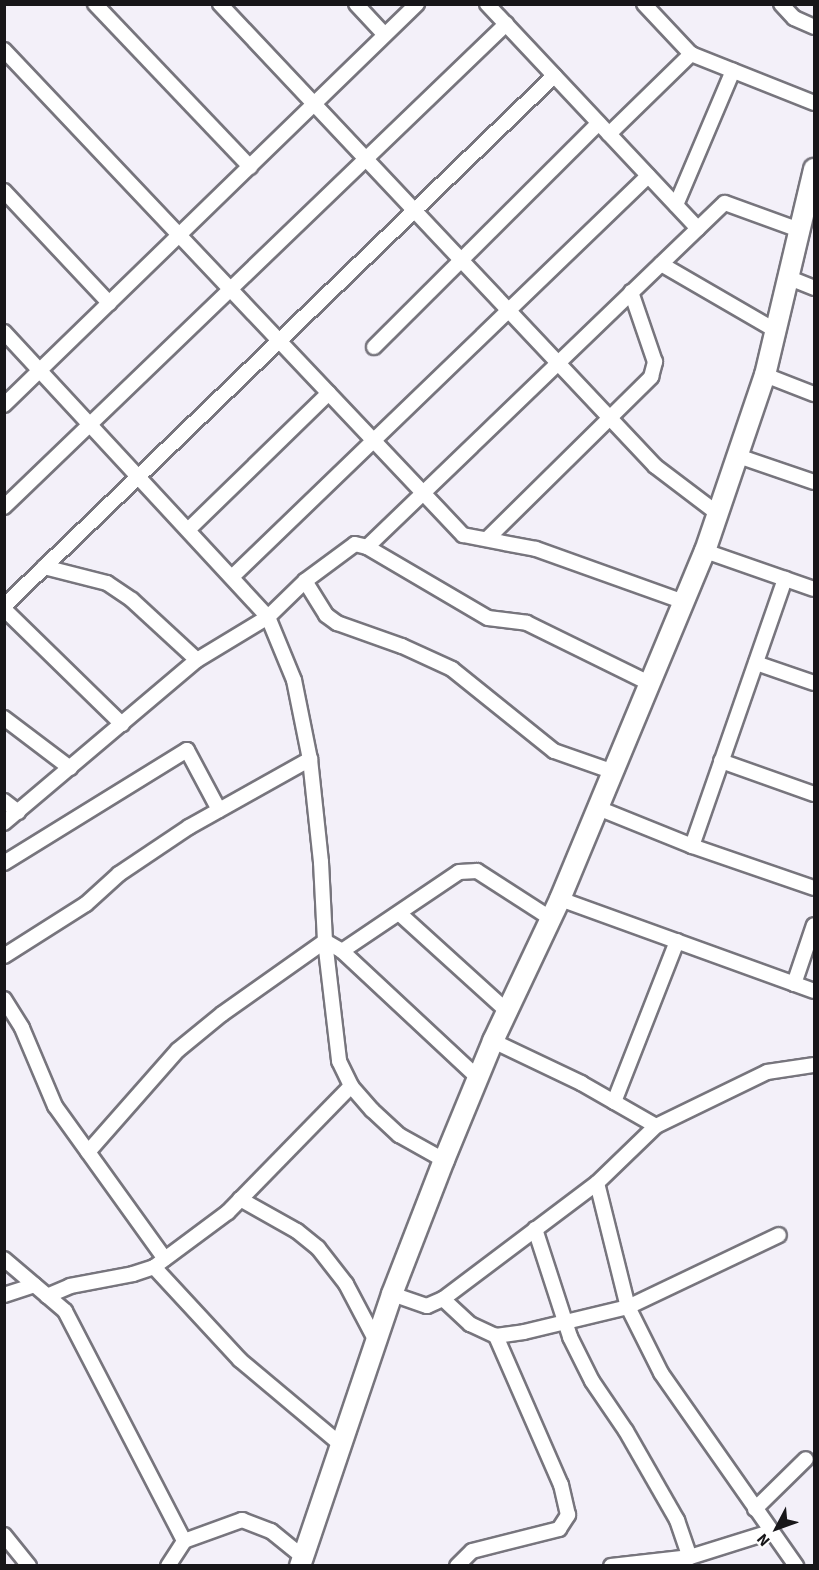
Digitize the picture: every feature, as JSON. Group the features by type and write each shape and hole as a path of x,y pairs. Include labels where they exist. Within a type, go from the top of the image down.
{"main road":[{"path":"301,1561 339,1443 392,1294 444,1160 493,1041 560,899 611,771 705,551 765,375 814,169"}],"street":[{"path":"94,4 249,167"},
{"path":"220,4 655,466 717,513"},
{"path":"356,4 385,35"},
{"path":"4,405 417,4"},
{"path":"644,4 691,54 814,103"},
{"path":"782,4 795,18 814,27"},
{"path":"495,7 506,24 698,229"},
{"path":"4,507 506,24"},
{"path":"4,50 464,535 563,558 684,602"},
{"path":"374,347 461,260 604,128 691,54"},
{"path":"676,205 733,71"},
{"path":"122,724 4,607 554,76"},
{"path":"232,577 648,176"},
{"path":"4,191 109,303"},
{"path":"366,547 725,203 799,230"},
{"path":"661,264 775,330"},
{"path":"787,277 814,288"},
{"path":"487,539 608,416 651,376 655,362 631,292"},
{"path":"4,332 189,529 268,617 294,680 310,759 321,862 325,941 339,1061 351,1086 399,1135 444,1160"},
{"path":"765,375 814,394"},
{"path":"189,529 329,393"},
{"path":"738,456 814,482"},
{"path":"4,823 197,660 268,617 305,581 355,544 366,547 488,618 527,623 649,683"},
{"path":"705,551 814,589"},
{"path":"44,567 107,584 132,600 197,660"},
{"path":"692,846 785,579"},
{"path":"305,581 326,615 337,623 402,646 452,669 554,751 611,771"},
{"path":"756,663 814,683"},
{"path":"4,718 70,768"},
{"path":"4,863 188,750 219,810"},
{"path":"4,956 86,904 119,874 189,827 310,759"},
{"path":"722,761 814,794"},
{"path":"4,801 18,812"},
{"path":"598,808 692,846 814,888"},
{"path":"342,951 459,872 477,871 550,918"},
{"path":"560,899 814,991"},
{"path":"400,914 507,1011"},
{"path":"794,984 814,925"},
{"path":"325,941 342,951 478,1078"},
{"path":"88,1152 178,1050 222,1014 325,941"},
{"path":"614,1102 677,941"},
{"path":"4,999 32,1048 55,1106 88,1152 160,1263 240,1360 339,1443"},
{"path":"493,1041 614,1102 656,1126"},
{"path":"392,1294 427,1306 443,1299 597,1183 656,1126 767,1072 814,1065"},
{"path":"47,1296 70,1286 133,1274 160,1263 228,1212 351,1086"},
{"path":"597,1183 628,1307 662,1373 770,1532 796,1566"},
{"path":"240,1199 297,1231 318,1248 345,1284 376,1341"},
{"path":"535,1230 565,1322 592,1382 626,1431 677,1520 687,1560"},
{"path":"443,1299 470,1324 496,1336 628,1307 779,1235"},
{"path":"4,1259 65,1311 184,1541"},
{"path":"4,1295 34,1285"},
{"path":"457,1566 472,1551 559,1529 568,1515 561,1485 496,1336"},
{"path":"756,1509 806,1459"},
{"path":"168,1566 184,1541 242,1520 271,1531 301,1561"},
{"path":"611,1566 687,1560 770,1532"},
{"path":"4,1535 29,1566"}]}
